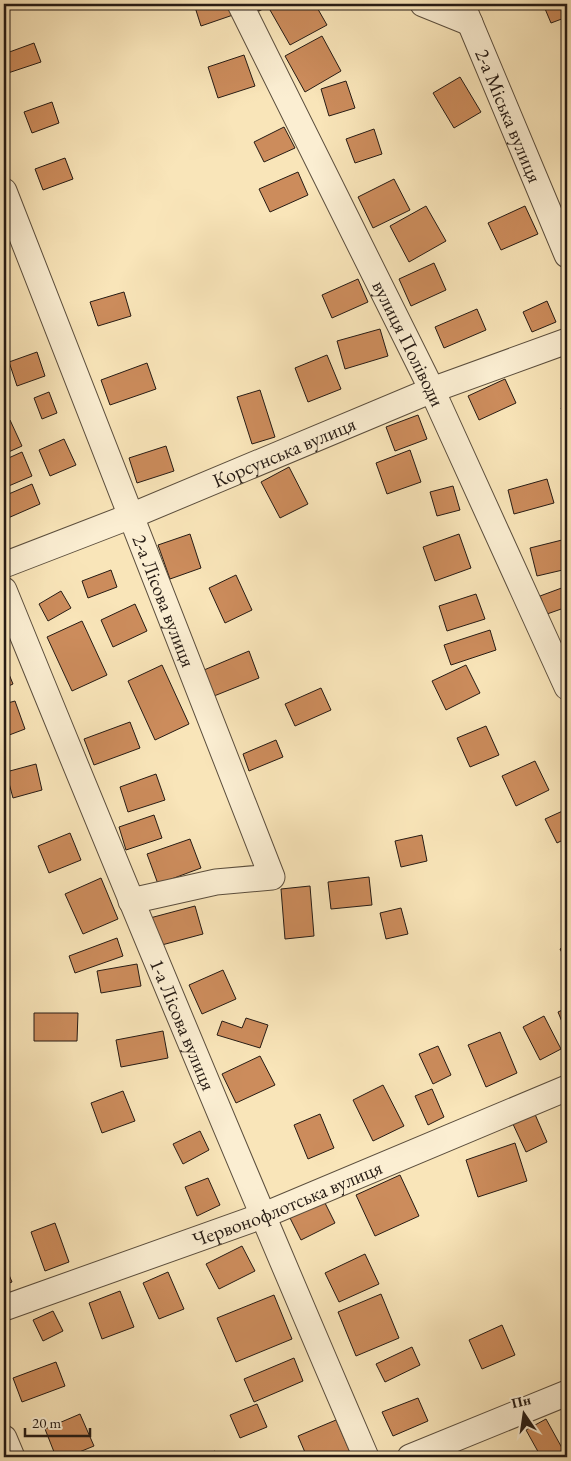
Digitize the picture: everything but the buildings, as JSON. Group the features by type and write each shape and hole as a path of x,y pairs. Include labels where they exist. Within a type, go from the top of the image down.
{"street":[{"name":"вулиця Поліводи","path":"240,4 432,390 567,687"},
{"path":"423,4 466,13"},
{"name":"2-а Міська вулиця","path":"466,13 567,255"},
{"name":"2-а Лісова вулиця","path":"4,191 272,877 216,882 131,901"},
{"name":"Корсунська вулиця","path":"4,565 131,516 432,390 567,341"},
{"name":"1-а Лісова вулиця","path":"4,590 262,1216 366,1457"},
{"name":"Червонофлотська вулиця","path":"4,1308 262,1216 567,1088"},
{"path":"410,1457 567,1393"},
{"path":"4,1438 12,1457"}]}
